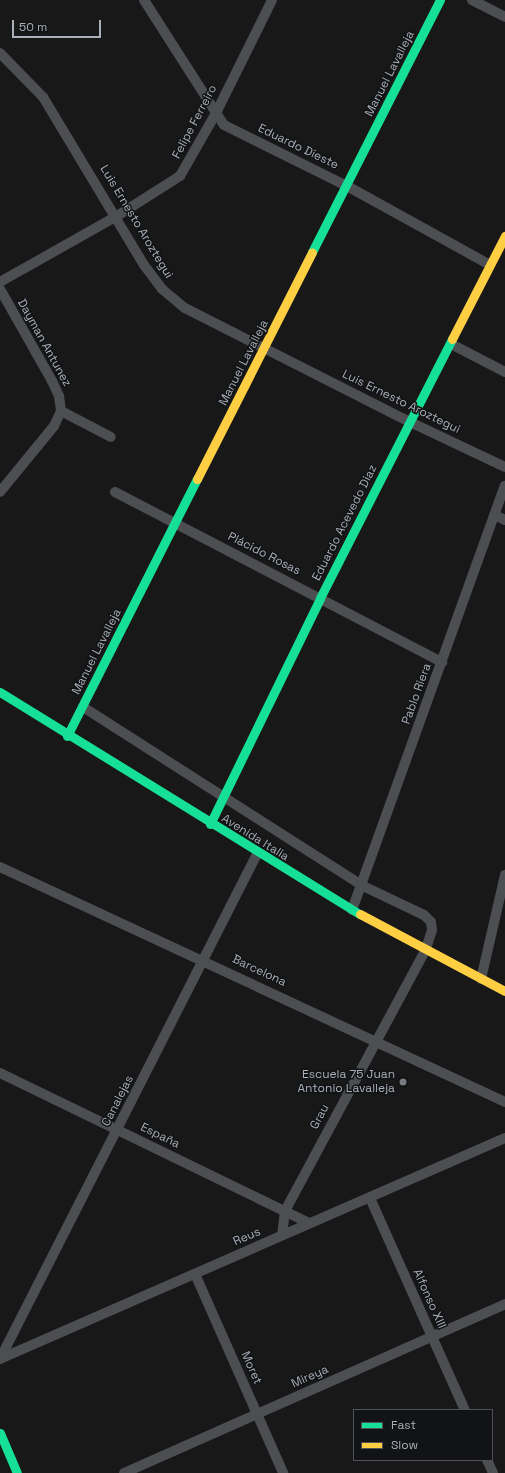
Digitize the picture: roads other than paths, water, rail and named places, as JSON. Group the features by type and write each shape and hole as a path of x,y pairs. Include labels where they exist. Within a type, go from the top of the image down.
{"street":[{"name":"Eduardo Dieste","path":"144,0 169,36 215,115 224,125 347,186 490,265"},
{"name":"Felipe Ferreiro","path":"0,282 117,216 180,176 215,115 272,0"},
{"name":"Manuel Lavalleja","path":"67,736 265,348 440,0"},
{"path":"472,0 505,17"},
{"name":"Luis Ernesto Aroztegui","path":"0,53 43,97 117,216 144,265 162,289 185,308 410,422 505,467"},
{"name":"Eduardo Acevedo Diaz","path":"210,824 320,598 505,236"},
{"name":"Dayman Antunez","path":"0,290 52,381 59,396 60,412"},
{"path":"451,344 505,372"},
{"path":"0,492 54,426 60,412 111,437"},
{"name":"Pablo Riera","path":"352,910 505,486"},
{"name":"Plácido Rosas","path":"115,492 442,662"},
{"path":"495,515 505,520"},
{"path":"0,705 2,693"},
{"name":"Avenida Italia","path":"2,693 67,736 352,910 425,951 505,991"},
{"path":"83,707 361,885"},
{"name":"Canalejas","path":"0,1359 119,1130 258,854"},
{"name":"Barcelona","path":"0,867 204,960 505,1102"},
{"path":"480,979 505,875"},
{"name":"Grau","path":"282,1235 285,1211 425,951 432,930 431,922 424,915 361,885"},
{"name":"España","path":"0,1073 309,1223"},
{"name":"Reus","path":"0,1359 505,1138"},
{"name":"Alfonso XIII","path":"370,1198 464,1409"},
{"name":"Moret","path":"195,1274 284,1473"},
{"name":"Mireya","path":"124,1473 505,1304"},
{"path":"0,1433 17,1473"},
{"path":"487,1461 492,1473"}],"place":[{"name":"Escuela 75 Juan Antonio Lavalleja","path":"403,1082"}]}
